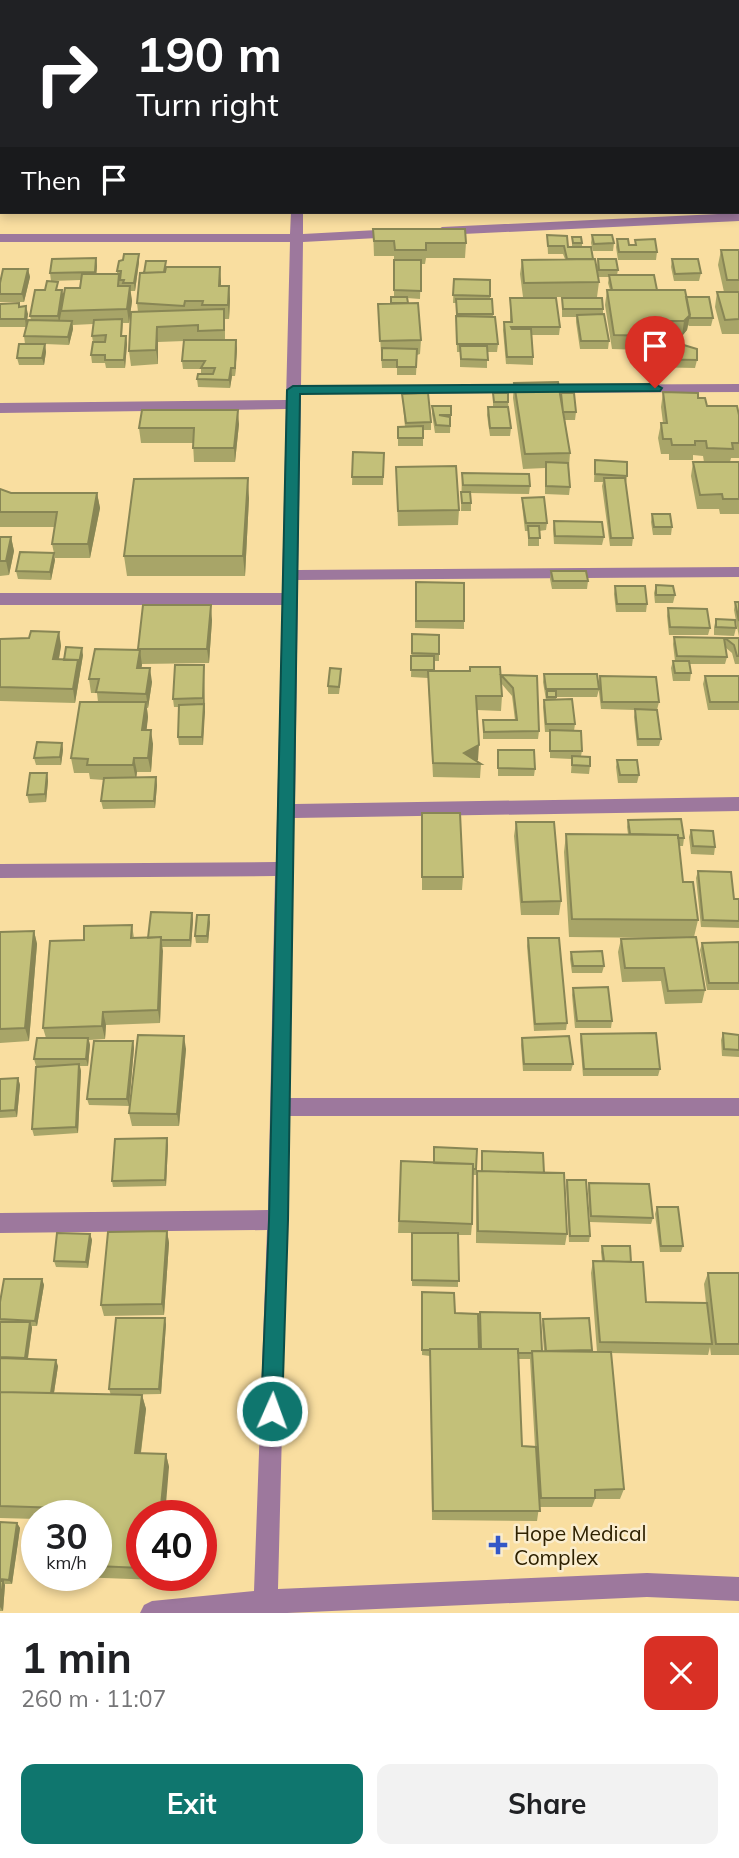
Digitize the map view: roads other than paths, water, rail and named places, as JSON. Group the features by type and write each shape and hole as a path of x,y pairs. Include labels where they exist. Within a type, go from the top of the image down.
{"street":[{"path":"265,1608 278,1220 297,214"},
{"path":"435,231 739,217"},
{"path":"0,238 296,238 407,233"},
{"path":"0,408 294,397 739,388"},
{"path":"289,575 739,572"},
{"path":"0,599 289,598"},
{"path":"284,811 739,804"},
{"path":"0,871 284,869"},
{"path":"279,1107 739,1107"},
{"path":"0,1223 278,1220"},
{"path":"152,1613 647,1586 739,1589"}],"place":[{"name":"Hope Medical Complex","path":"498,1545"}]}
